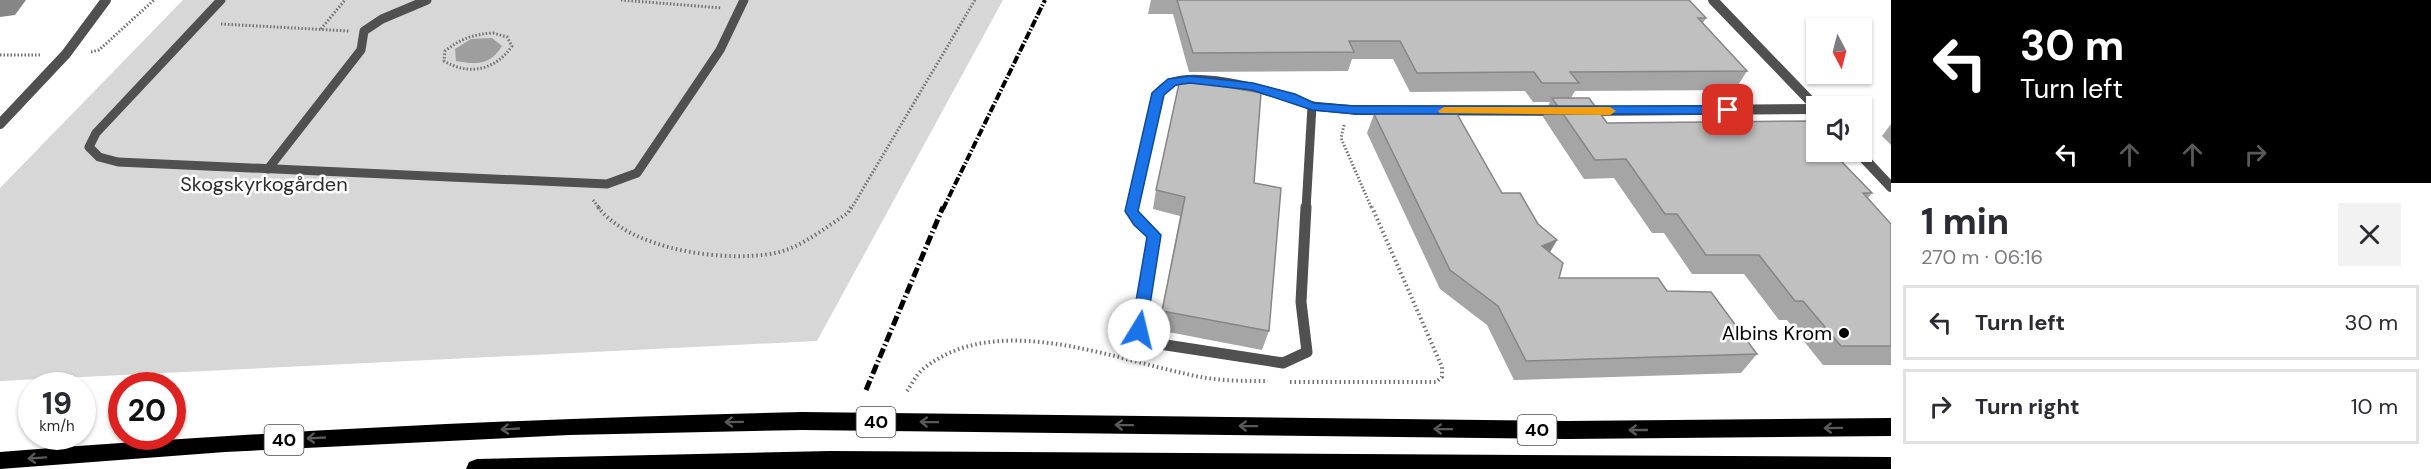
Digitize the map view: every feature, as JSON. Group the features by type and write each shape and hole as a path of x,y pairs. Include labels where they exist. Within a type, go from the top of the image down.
{"highway":[{"name":"40","path":"0,461 248,442 557,426 791,421 1567,430 1891,427"},
{"name":"40","path":"477,469 796,460 1572,469 1891,467"}],"street":[{"path":"0,124 66,54 106,0"},
{"path":"1713,0 1806,98"},
{"path":"1355,110 1806,108"},
{"path":"1867,162 1891,187"}],"lane":[{"path":"221,0 96,133 89,147 99,157 118,162 582,185 607,184 637,172 720,50 742,5"},
{"path":"268,169 323,102 361,50 364,31 390,15 427,0"},
{"path":"1312,106 1301,302 1307,352 1283,363 1153,343 1139,330 1154,235 1138,222 1131,211 1158,93 1172,81 1190,80 1253,86 1312,106 1355,110"}],"path":[{"path":"90,52 99,50 154,0"},
{"path":"321,29 345,0"},
{"path":"621,0 742,5"},
{"path":"582,185 605,216 642,238 681,251 733,255 776,253 810,238 848,213 975,0"},
{"path":"200,23 364,31"},
{"path":"493,33 507,37 512,46 507,57 499,62 472,70 454,69 444,61 445,51 457,40 474,34 493,33"},
{"path":"0,55 40,55"},
{"path":"1282,382 1436,382 1442,377 1442,368 1341,138 1342,127 1355,110"},
{"path":"907,392 922,369 948,354 992,340 1041,342 1223,381 1270,381"}],"green space":[{"name":"Skogskyrkogården","path":"183,0 1003,0 817,341 184,372 108,372 108,376 96,376 96,372 18,372 18,380 0,381 0,188"}],"shaded area":[{"path":"492,38 502,46 493,57 477,63 456,61 455,49 471,39"}],"building":[{"path":"1177,0 1689,0 1706,18 1698,18 1747,71 1570,72 1579,83 1542,83 1534,72 1417,73 1400,41 1349,41 1354,52 1193,53"},
{"path":"1180,79 1261,93 1254,183 1281,188 1269,331 1162,311 1185,197 1156,190"},
{"path":"1552,98 1589,98 1607,123 1806,121 1806,162 1842,162 1872,193 1863,193 1891,224 1891,346 1841,346 1803,301 1795,301 1759,255 1706,255 1677,214 1665,214 1626,159 1595,160"},
{"path":"1374,114 1457,114 1502,193 1520,193 1538,224 1557,240 1542,246 1563,263 1559,278 1658,278 1667,291 1711,292 1757,354 1526,361 1498,306 1450,270"}],"railway":[{"path":"943,209 1045,0"},
{"path":"866,390 943,207"}],"slow traffic":[{"path":"1444,111 1610,111"}],"place":[{"name":"Albins Krom","path":"1844,333"}],"route":[{"path":"1139,330 1154,235 1138,222 1131,211 1158,93 1172,81 1190,80 1253,86 1312,106 1355,110 1728,110"}]}
